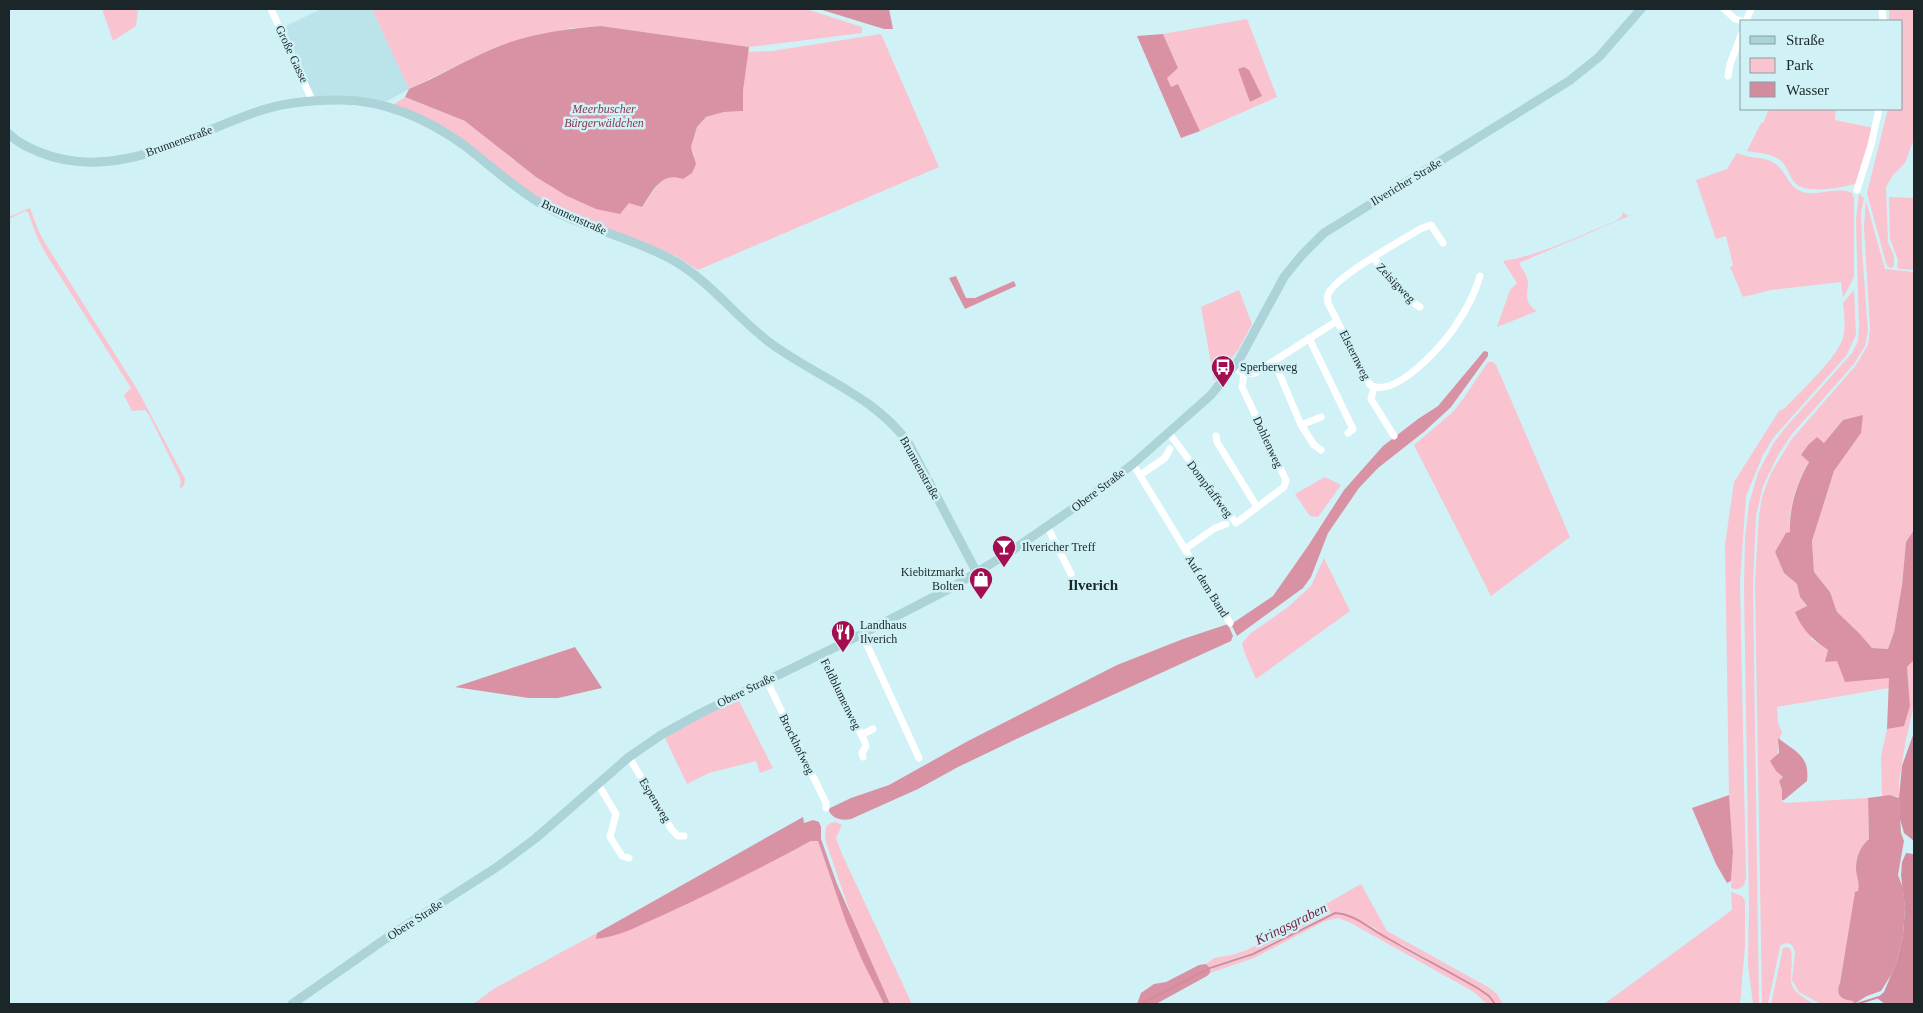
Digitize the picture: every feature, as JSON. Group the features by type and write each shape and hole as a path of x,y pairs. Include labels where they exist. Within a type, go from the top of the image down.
{"street":[{"name":"Große Gasse","path":"271,9 312,100"},
{"name":"Ilvericher Straße","path":"1211,395 1234,367 1284,277 1324,233 1569,82 1599,57 1641,9"},
{"path":"1724,9 1735,19 1740,20"},
{"path":"1728,76 1730,64 1740,38"},
{"name":"Brunnenstraße","path":"9,134 16,141 47,155 86,163 106,162 154,152 257,111 284,104 312,100 365,102 388,107 424,120 446,132 518,190 545,206 562,215 652,250 680,264 703,282 767,340 799,362 872,406 903,434 977,573"},
{"path":"1857,190 1871,145 1879,110"},
{"path":"1234,367 1244,373 1255,373 1337,321 1328,303 1328,294 1340,280 1420,229 1431,225 1443,243"},
{"name":"Zeisigweg","path":"1373,258 1412,302 1420,306"},
{"name":"Elsternweg","path":"1337,321 1366,379 1374,387 1388,387 1425,361 1441,345 1464,313 1480,276"},
{"path":"1309,338 1353,428 1348,433"},
{"path":"1274,361 1301,424 1314,445 1321,450"},
{"name":"Dohlenweg","path":"1244,373 1242,387 1286,480 1284,487 1258,507"},
{"name":"Elsternweg","path":"1374,387 1371,399 1394,436"},
{"name":"Obere Straße","path":"292,1004 391,935 497,867 536,838 629,757 682,723 862,634 977,573 1084,501 1133,464 1211,395"},
{"path":"1301,424 1321,416"},
{"name":"Dompfaffweg","path":"1169,433 1236,523 1258,507"},
{"path":"1216,436 1216,442 1258,507"},
{"path":"1140,475 1165,458 1170,450"},
{"name":"Auf dem Band","path":"1133,464 1230,623"},
{"name":"Auf dem Band","path":"1184,549 1215,528 1226,524"},
{"path":"1047,526 1071,574"},
{"path":"862,634 919,758"},
{"name":"Feldblumenweg","path":"821,654 866,746 862,754 863,757"},
{"name":"Brockhofweg","path":"766,681 826,804 826,808"},
{"name":"Feldblumenweg","path":"861,735 873,729"},
{"name":"Espenweg","path":"629,757 672,830 678,836 684,836"},
{"path":"598,784 616,814 610,837 622,856 629,858"}],"shaded area":[{"path":"321,9 372,9 409,89 385,102 314,96 282,28"}],"green space":[{"path":"102,9 138,9 136,26 113,41"},
{"path":"372,9 806,9 862,27 862,33 749,47 601,26 572,28 518,40 493,48 409,89"},
{"path":"819,9 889,9 893,29 884,29"},
{"path":"1889,9 1914,9 1914,139 1905,163 1893,175 1886,187 1888,242 1894,256 1894,266 1891,268 1886,263 1867,193 1888,110 1903,110 1903,20 1889,20"},
{"path":"1247,19 1277,97 1200,131 1178,84 1171,87 1166,77 1178,68 1163,34"},
{"name":"Meerbuscher Bürgerwäldchen","path":"601,26 749,47 743,91 743,111 724,112 706,117 697,127 691,147 696,164 692,173 683,179 675,177 663,180 654,189 642,207 629,203 620,214 596,209 567,196 536,177 465,121 405,97 409,89 505,44 546,33"},
{"path":"881,34 939,167 698,270 676,256 550,205 515,184 488,160 393,105 405,97 465,121 490,139 513,160 642,207 659,183 675,176 695,156 691,147 697,127 706,117 724,112 743,111 743,91 748,52 772,51"},
{"path":"1163,34 1178,68 1167,78 1171,87 1178,84 1200,131 1181,138 1137,36"},
{"path":"1244,67 1249,70 1262,96 1250,102 1238,69"},
{"path":"1769,110 1836,110 1835,120 1874,128 1857,183 1826,189 1808,189 1796,184 1778,158 1747,151 1761,123 1763,123"},
{"path":"1737,153 1765,159 1774,163 1782,170 1790,183 1803,192 1815,193 1841,190 1852,193 1854,199 1854,277 1843,298 1841,282 1771,290 1743,297 1730,267 1733,265 1726,236 1716,239 1696,180 1727,169"},
{"path":"1859,194 1864,198 1861,213 1862,250 1868,331 1865,346 1854,364 1792,434 1778,455 1763,486 1756,516 1753,586 1759,1004 1753,1004 1748,965 1749,906 1744,586 1745,539 1749,504 1758,473 1773,444 1852,353 1858,341 1856,220"},
{"path":"1889,197 1914,198 1914,270 1899,269 1897,267 1898,260 1890,239"},
{"path":"1866,201 1885,269 1914,272 1914,530 1906,543 1902,585 1894,632 1888,649 1872,648 1837,612 1830,592 1814,572 1812,541 1834,471 1861,433 1843,420 1824,443 1817,437 1801,455 1809,461 1794,495 1790,513 1790,532 1775,552 1784,573 1797,584 1800,597 1807,607 1811,639 1828,650 1837,661 1889,678 1889,688 1777,707 1778,722 1782,733 1776,771 1783,777 1779,782 1782,790 1782,800 1785,803 1868,798 1869,839 1861,848 1857,859 1858,891 1855,893 1838,991 1842,998 1853,1001 1854,1004 1821,1004 1799,992 1792,980 1795,952 1792,945 1787,943 1780,947 1768,1004 1762,1004 1755,582 1759,515 1762,497 1771,473 1791,440 1856,365 1868,345 1870,328 1864,227"},
{"path":"30,208 45,243 137,389 185,479 184,485 181,488 179,487 181,483 180,478 149,415 145,410 132,411 124,395 131,388 46,254 37,237 28,212 25,211 9,219 9,217"},
{"path":"1623,212 1628,216 1636,213 1519,263 1526,274 1528,282 1527,299 1537,311 1497,327 1510,290 1517,283 1503,261 1561,244 1616,221 1622,216"},
{"path":"956,276 966,298 975,298 1014,281 1016,286 965,309 949,278"},
{"path":"1239,290 1252,324 1238,350 1214,381 1201,307"},
{"path":"1854,290 1856,335 1846,356 1774,437 1763,455 1746,496 1740,582 1746,878 1743,886 1733,889 1731,888 1733,852 1729,795 1725,545 1734,482 1779,411 1785,408 1834,355 1843,338 1843,303"},
{"path":"1484,351 1488,352 1488,356 1451,407 1425,431 1378,468 1359,488 1328,533 1311,577 1303,588 1237,636 1232,626 1233,623 1273,596 1344,490 1383,446 1438,406"},
{"path":"1488,362 1493,362 1496,365 1570,537 1491,596 1414,445 1453,412"},
{"path":"1863,415 1861,433 1834,471 1812,541 1814,572 1830,592 1837,612 1872,648 1888,649 1894,632 1902,585 1906,542 1914,530 1914,660 1907,667 1910,706 1904,726 1887,729 1889,678 1845,682 1837,661 1825,662 1828,650 1808,634 1801,624 1795,612 1807,606 1800,597 1797,584 1784,573 1775,552 1786,533 1790,532 1791,513 1795,496 1809,462 1801,455 1817,437 1824,443 1843,420"},
{"path":"1325,477 1341,485 1318,517 1310,516 1295,494"},
{"path":"1324,558 1350,611 1256,679 1242,643 1251,633 1288,607 1311,586"},
{"path":"1228,624 1233,636 1231,641 1025,735 958,767 918,789 851,819 837,818 828,809 851,798 889,785 968,741 1117,665 1183,639"},
{"path":"575,647 602,688 558,698 529,698 455,687"},
{"path":"1914,660 1913,709 1899,782 1899,798 1896,796 1882,797 1881,756 1887,729 1904,725 1910,706 1907,667"},
{"path":"738,699 773,768 760,773 756,761 709,773 687,784 665,738"},
{"path":"1778,738 1800,755 1804,760 1807,773 1807,781 1784,800 1782,800 1782,790 1779,781 1783,777 1776,771 1770,761 1779,753"},
{"path":"1729,795 1733,852 1731,881 1727,883 1716,864 1692,808"},
{"path":"1890,795 1899,798 1901,833 1904,841 1898,875 1903,888 1905,908 1903,935 1897,961 1881,991 1867,996 1854,1004 1853,1001 1842,998 1838,991 1855,892 1858,891 1857,859 1861,848 1869,839 1868,798"},
{"path":"803,817 804,823 813,820 819,822 821,839 837,884 890,1004 884,1004 862,960 846,922 818,841 811,841 718,889 637,927 613,936 596,939 597,933"},
{"path":"835,822 842,825 836,838 842,854 912,1004 890,1004 855,927 825,839 826,827 830,823"},
{"path":"812,841 818,841 849,924 884,1004 473,1004 495,988 597,933 597,939"},
{"path":"1361,884 1387,931 1488,987 1497,994 1503,1004 1496,1004 1481,989 1403,945 1386,938 1375,928 1347,914 1338,912 1330,913 1254,952 1209,967 1206,964 1214,958 1247,950"},
{"path":"1731,892 1742,896 1745,901 1745,946 1740,1004 1604,1004 1732,910"},
{"path":"1333,914 1350,916 1358,920 1390,941 1480,990 1494,1004 1487,1004 1474,992 1349,922 1338,918 1325,921 1254,958 1210,973 1210,969 1245,958"},
{"path":"1787,947 1791,950 1791,981 1793,987 1814,1004 1771,1004 1783,948"},
{"path":"1206,964 1210,968 1210,973 1207,976 1156,1004 1137,1004 1141,993 1154,984 1166,982 1199,965"}],"water":[{"path":"1914,695 1914,841 1904,833 1900,819 1899,798 1902,766 1913,735"},
{"path":"1906,853 1914,854 1914,1004 1885,1004 1877,998 1884,992 1897,961 1903,935 1905,908 1901,875 1902,862"}],"waterway":[{"name":"Kringsgraben","path":"1141,1004 1210,968 1253,954 1335,913 1356,919 1467,982 1489,996 1495,1004"},
{"path":"1857,1004 1879,997"}],"place":[{"name":"Sperberweg","path":"1223,388"},
{"name":"Ilvericher Treff","path":"1004,568"},
{"name":"Kiebitzmarkt Bolten","path":"981,600"},
{"name":"Landhaus Ilverich","path":"843,653"}],"district":[{"name":"Ilverich","path":"1093,585"}]}
